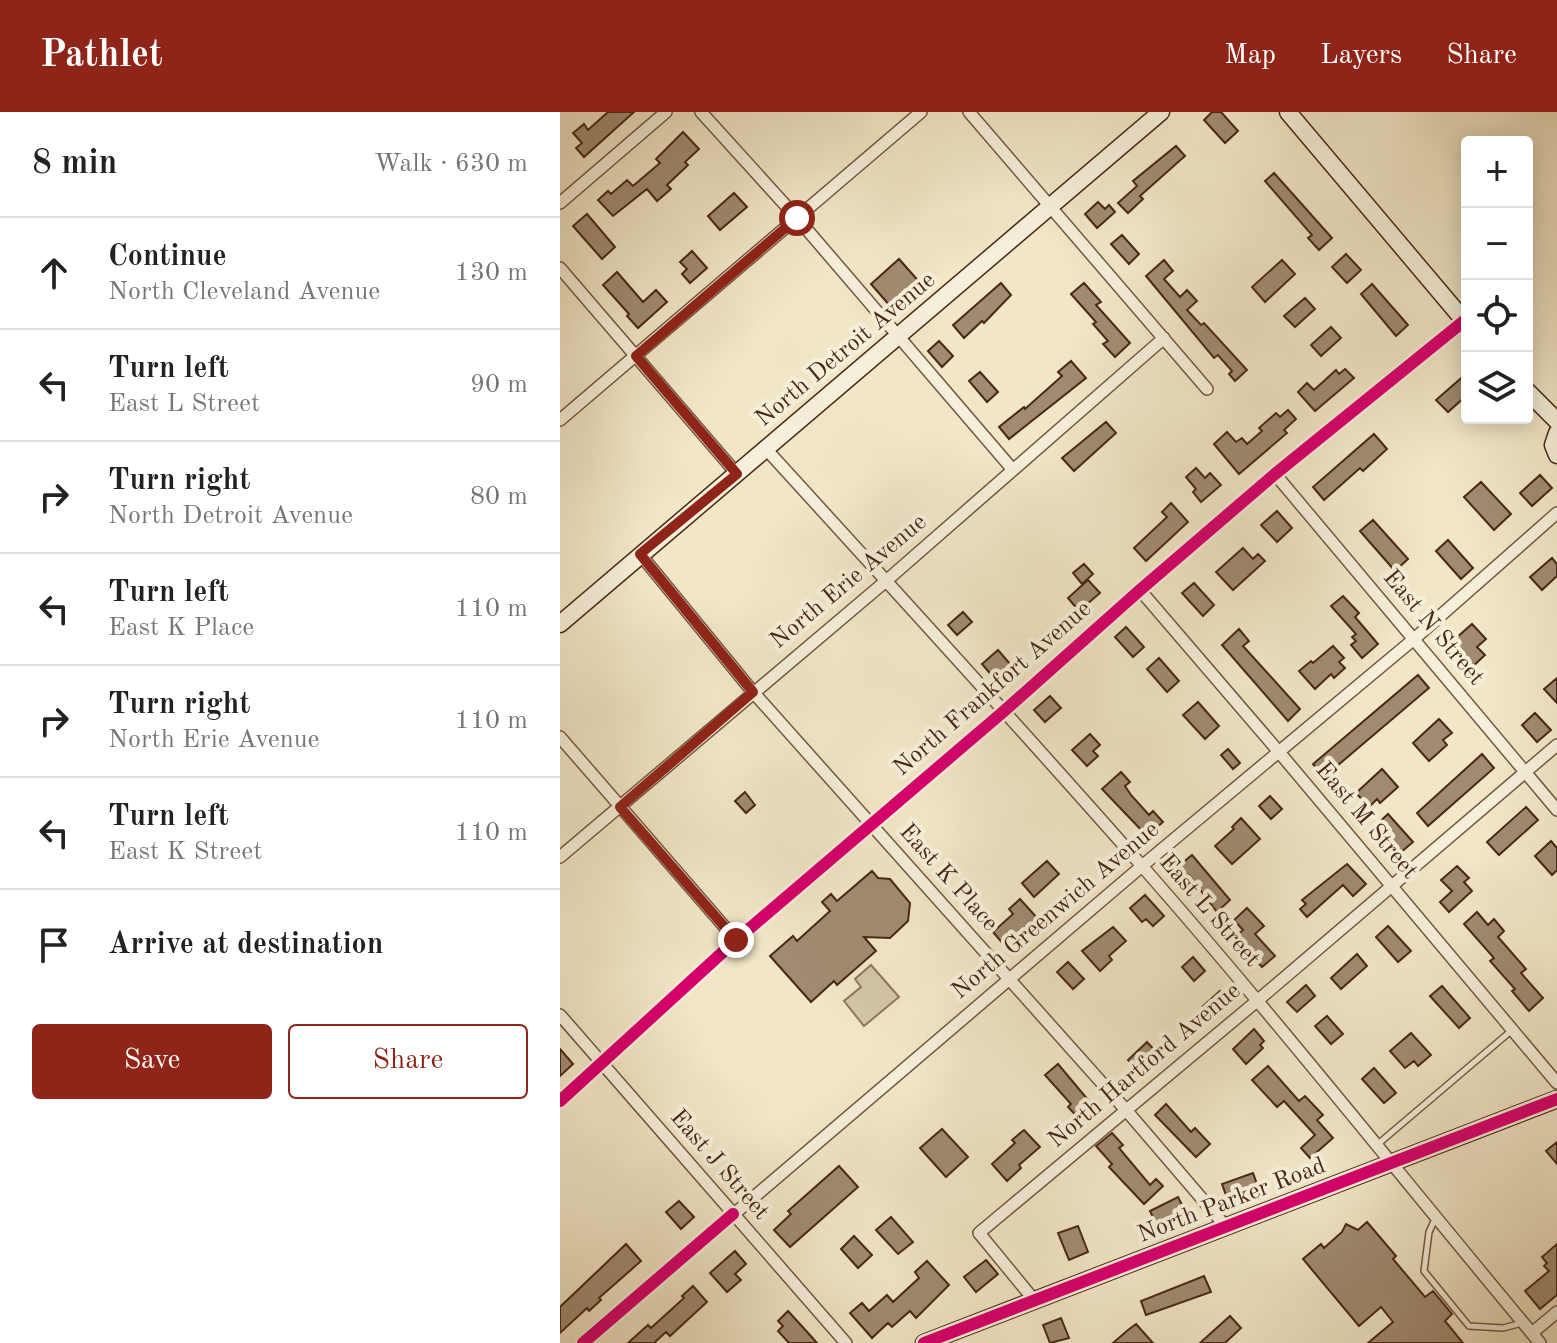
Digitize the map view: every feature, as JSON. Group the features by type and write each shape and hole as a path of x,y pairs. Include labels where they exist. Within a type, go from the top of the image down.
{"street":[{"path":"560,203 666,112"},
{"path":"701,112 797,218 1013,470"},
{"path":"560,420 921,112"},
{"path":"969,112 1207,389"},
{"name":"North Detroit Avenue","path":"560,624 1161,112"},
{"path":"1288,112 1461,316"},
{"path":"560,268 737,474"},
{"name":"North Frankfort Avenue","path":"560,1101 736,940 1003,712 1140,590 1275,474 1461,326"},
{"name":"North Erie Avenue","path":"560,857 886,581 1164,338"},
{"path":"1533,397 1557,421"},
{"path":"1557,433 1553,445 1557,455"},
{"name":"East L Street","path":"766,449 1142,866 1378,1144 1435,1218 1540,1343"},
{"name":"East N Street","path":"1275,474 1557,810"},
{"name":"North Greenwich Avenue","path":"583,1343 1142,866 1414,639 1557,513"},
{"name":"East K Place","path":"640,554 753,692 1126,1110 1227,1228"},
{"name":"East M Street","path":"1140,590 1557,1083"},
{"path":"560,737 736,940"},
{"name":"North Hartford Avenue","path":"1034,1300 979,1233 1557,745"},
{"name":"East J Street","path":"560,1015 846,1343"},
{"name":"North Parker Road","path":"924,1343 1557,1099"},
{"path":"1532,1333 1557,1312"}],"lane":[{"path":"1378,1144 1512,1029"},
{"path":"1435,1218 1429,1232 1424,1271 1469,1326 1503,1328 1523,1323"}],"shaded area":[{"path":"871,965 899,997 864,1026 844,1001 861,987 855,979"}],"building":[{"path":"608,112 634,112 584,157 576,148 582,143 573,133 584,124 588,130"},
{"path":"1212,112 1221,112 1238,131 1225,143 1204,120"},
{"path":"683,132 699,149 685,162 688,165 667,185 671,189 657,201 647,189 613,216 598,200 608,191 611,194 627,180 633,186 660,163 656,159"},
{"path":"1176,146 1185,156 1140,196 1143,199 1128,213 1118,203 1137,186 1133,181"},
{"path":"1274,173 1332,238 1319,250 1308,238 1312,235 1265,181"},
{"path":"734,193 747,207 720,230 708,216"},
{"path":"1098,202 1105,209 1109,205 1115,212 1097,228 1085,214"},
{"path":"587,214 615,247 602,259 573,226"},
{"path":"1122,235 1139,254 1129,264 1111,244"},
{"path":"692,251 707,268 690,283 682,274 687,269 680,262"},
{"path":"1346,254 1361,270 1347,283 1332,267"},
{"path":"899,259 922,285 904,300 908,304 897,314 871,284"},
{"path":"1164,260 1173,271 1164,279 1180,297 1187,290 1197,301 1187,310 1201,325 1204,323 1247,370 1235,381 1229,374 1232,371 1218,355 1214,358 1146,276"},
{"path":"1282,260 1295,274 1265,302 1252,287"},
{"path":"617,272 643,302 656,290 667,302 638,328 603,285"},
{"path":"1001,283 1011,295 984,323 982,321 964,338 953,325"},
{"path":"1084,283 1101,302 1096,305 1130,343 1115,357 1103,344 1108,341 1093,324 1096,322 1071,294"},
{"path":"1372,284 1408,325 1396,336 1361,294"},
{"path":"1305,298 1315,309 1295,327 1284,316"},
{"path":"1331,327 1341,338 1321,356 1311,345"},
{"path":"939,341 953,356 942,367 928,351"},
{"path":"1071,361 1086,378 1009,439 999,427 1062,376 1058,372"},
{"path":"1345,369 1354,378 1315,411 1298,392 1307,383 1314,390 1336,370 1339,374"},
{"path":"980,372 998,392 987,402 969,381"},
{"path":"1461,378 1461,400 1448,412 1436,400"},
{"path":"1288,410 1296,419 1284,430 1287,433 1239,474 1214,444 1227,432 1236,442 1242,438 1247,444 1276,413 1280,417"},
{"path":"1106,422 1116,433 1074,471 1062,458"},
{"path":"1374,434 1387,449 1324,500 1313,487"},
{"path":"1196,468 1205,478 1210,473 1221,485 1201,502 1193,492 1196,489 1186,477"},
{"path":"1540,475 1552,488 1532,506 1520,493"},
{"path":"1481,482 1511,514 1494,530 1464,497"},
{"path":"1171,503 1188,522 1146,561 1134,548 1167,517 1162,512"},
{"path":"1277,511 1292,528 1277,542 1261,525"},
{"path":"1373,520 1408,559 1395,571 1360,531"},
{"path":"1448,540 1473,568 1461,579 1436,551"},
{"path":"1243,548 1253,559 1258,554 1265,561 1233,590 1216,572"},
{"path":"1552,558 1557,564 1557,576 1542,590 1530,577"},
{"path":"1084,564 1093,574 1082,584 1073,573"},
{"path":"1088,580 1100,593 1079,611 1068,598"},
{"path":"1194,583 1214,605 1203,616 1182,593"},
{"path":"1343,596 1359,613 1355,617 1378,644 1362,658 1351,645 1356,641 1352,637 1356,634 1331,606"},
{"path":"963,612 972,622 957,635 948,625"},
{"path":"1472,624 1486,639 1477,647 1485,655 1469,670 1447,646"},
{"path":"1126,627 1144,647 1133,657 1115,637"},
{"path":"1239,629 1249,641 1243,646 1300,709 1288,721 1222,645"},
{"path":"1333,646 1344,658 1339,662 1345,668 1334,678 1331,674 1315,689 1299,671"},
{"path":"998,650 1016,671 1000,685 982,664"},
{"path":"1159,658 1179,681 1167,692 1147,669"},
{"path":"1418,675 1429,688 1324,777 1313,764"},
{"path":"1557,678 1557,703 1544,689"},
{"path":"1050,696 1061,708 1045,722 1034,710"},
{"path":"1198,702 1219,726 1205,739 1183,715"},
{"path":"1535,713 1551,730 1537,742 1522,725"},
{"path":"1439,719 1452,733 1443,740 1447,745 1429,761 1413,743"},
{"path":"1090,734 1100,745 1093,751 1098,756 1087,766 1072,750"},
{"path":"1228,749 1240,763 1233,769 1221,755"},
{"path":"1482,754 1494,768 1428,826 1417,813"},
{"path":"1382,769 1398,787 1380,803 1377,799 1369,807 1356,793"},
{"path":"1121,772 1130,782 1125,786 1131,795 1149,815 1153,811 1163,822 1147,836 1102,789"},
{"path":"745,792 755,805 746,813 735,801"},
{"path":"1270,796 1282,809 1271,819 1259,806"},
{"path":"1526,807 1538,820 1499,855 1487,842"},
{"path":"1388,814 1413,842 1400,853 1375,826"},
{"path":"1241,818 1260,839 1232,864 1215,846"},
{"path":"1551,841 1557,848 1557,870 1552,875 1535,856"},
{"path":"1192,855 1230,900 1217,912 1189,875 1184,880 1174,870"},
{"path":"1047,861 1059,874 1034,897 1022,883"},
{"path":"1347,864 1366,884 1353,896 1343,885 1307,917 1300,909 1306,904 1302,900"},
{"path":"1457,866 1469,878 1464,882 1472,891 1449,912 1440,902 1452,891 1441,880"},
{"path":"872,871 878,878 890,879 910,903 908,921 890,938 864,937 876,951 837,985 834,981 811,1002 770,956 793,936 797,941 830,911 822,902 831,894 837,901"},
{"path":"1145,895 1164,916 1153,926 1146,919 1142,922 1130,908"},
{"path":"1020,899 1038,919 1018,937 1023,942 1011,953 993,932 1013,914 1009,909"},
{"path":"1247,908 1264,926 1255,934 1275,956 1262,967 1235,937 1243,930 1234,920"},
{"path":"1477,912 1488,925 1494,919 1504,931 1498,937 1526,969 1521,973 1543,998 1529,1011 1512,991 1515,989 1490,961 1494,958 1464,924"},
{"path":"1388,926 1411,951 1398,962 1376,937"},
{"path":"1113,927 1126,941 1109,956 1112,960 1100,971 1082,951"},
{"path":"1357,954 1367,966 1341,989 1331,978"},
{"path":"1193,957 1205,971 1194,981 1182,967"},
{"path":"1068,962 1084,979 1073,989 1057,972"},
{"path":"1306,985 1315,996 1297,1012 1287,1002"},
{"path":"1442,986 1470,1018 1459,1028 1430,996"},
{"path":"1220,991 1230,1002 1212,1017 1203,1006"},
{"path":"1327,1016 1343,1034 1331,1044 1315,1026"},
{"path":"1254,1029 1264,1041 1260,1045 1263,1048 1246,1064 1233,1049"},
{"path":"1411,1033 1431,1055 1418,1066 1414,1061 1405,1068 1390,1051"},
{"path":"1147,1042 1160,1056 1141,1073 1128,1060"},
{"path":"560,1049 573,1064 560,1076"},
{"path":"1058,1064 1099,1113 1085,1125 1045,1075"},
{"path":"1268,1066 1299,1101 1305,1096 1323,1115 1317,1120 1333,1138 1310,1158 1301,1148 1315,1135 1284,1101 1277,1107 1252,1080"},
{"path":"1374,1068 1396,1093 1384,1103 1362,1079"},
{"path":"1166,1104 1191,1132 1195,1128 1210,1144 1196,1157 1155,1115"},
{"path":"942,1129 968,1157 946,1177 920,1148"},
{"path":"1024,1130 1040,1147 1019,1165 1021,1168 1007,1181 992,1164"},
{"path":"1112,1133 1123,1145 1119,1148 1150,1185 1156,1179 1163,1186 1144,1204 1109,1167 1112,1164 1096,1146"},
{"path":"1557,1142 1557,1164 1546,1151"},
{"path":"839,1166 858,1187 790,1247 774,1230 791,1214 788,1211"},
{"path":"1253,1173 1258,1187 1227,1198 1222,1184"},
{"path":"1178,1197 1187,1215 1158,1228 1150,1211"},
{"path":"679,1201 694,1217 681,1229 666,1212"},
{"path":"891,1217 913,1242 898,1254 876,1230"},
{"path":"1367,1222 1425,1297 1433,1291 1452,1314 1445,1321 1463,1343 1368,1343 1393,1322 1381,1307 1359,1326 1303,1259 1321,1244 1324,1248 1342,1232 1346,1224 1358,1230"},
{"path":"1078,1226 1088,1252 1069,1260 1058,1233"},
{"path":"854,1236 872,1255 858,1268 841,1249"},
{"path":"626,1244 641,1261 599,1298 601,1300 589,1311 587,1308 560,1333 560,1307"},
{"path":"1557,1244 1557,1295 1540,1309 1525,1291 1549,1271 1542,1257"},
{"path":"735,1251 746,1264 735,1274 741,1280 727,1292 710,1273"},
{"path":"986,1260 998,1274 976,1292 964,1277"},
{"path":"927,1261 949,1285 916,1318 910,1311 892,1327 888,1323 872,1338 850,1313 862,1303 869,1311 887,1295 893,1302 919,1278 915,1272"},
{"path":"1204,1276 1211,1292 1146,1315 1141,1301"},
{"path":"693,1286 707,1302 670,1336 666,1332 654,1343 628,1343 648,1325 651,1328"},
{"path":"788,1311 817,1343 789,1343 778,1331 783,1326 778,1321"},
{"path":"1230,1316 1241,1328 1225,1343 1200,1343"},
{"path":"1061,1318 1069,1338 1050,1343 1043,1325"},
{"path":"1136,1324 1153,1343 1113,1343 1128,1330"}],"cycle path":[{"path":"560,1101 736,940 1003,712 1140,590 1275,474 1461,323"},
{"path":"924,1343 1557,1099"},
{"path":"583,1343 733,1214"}],"route":[{"path":"736,940 620,807 753,692 640,554 737,474 636,356 797,218"}]}
